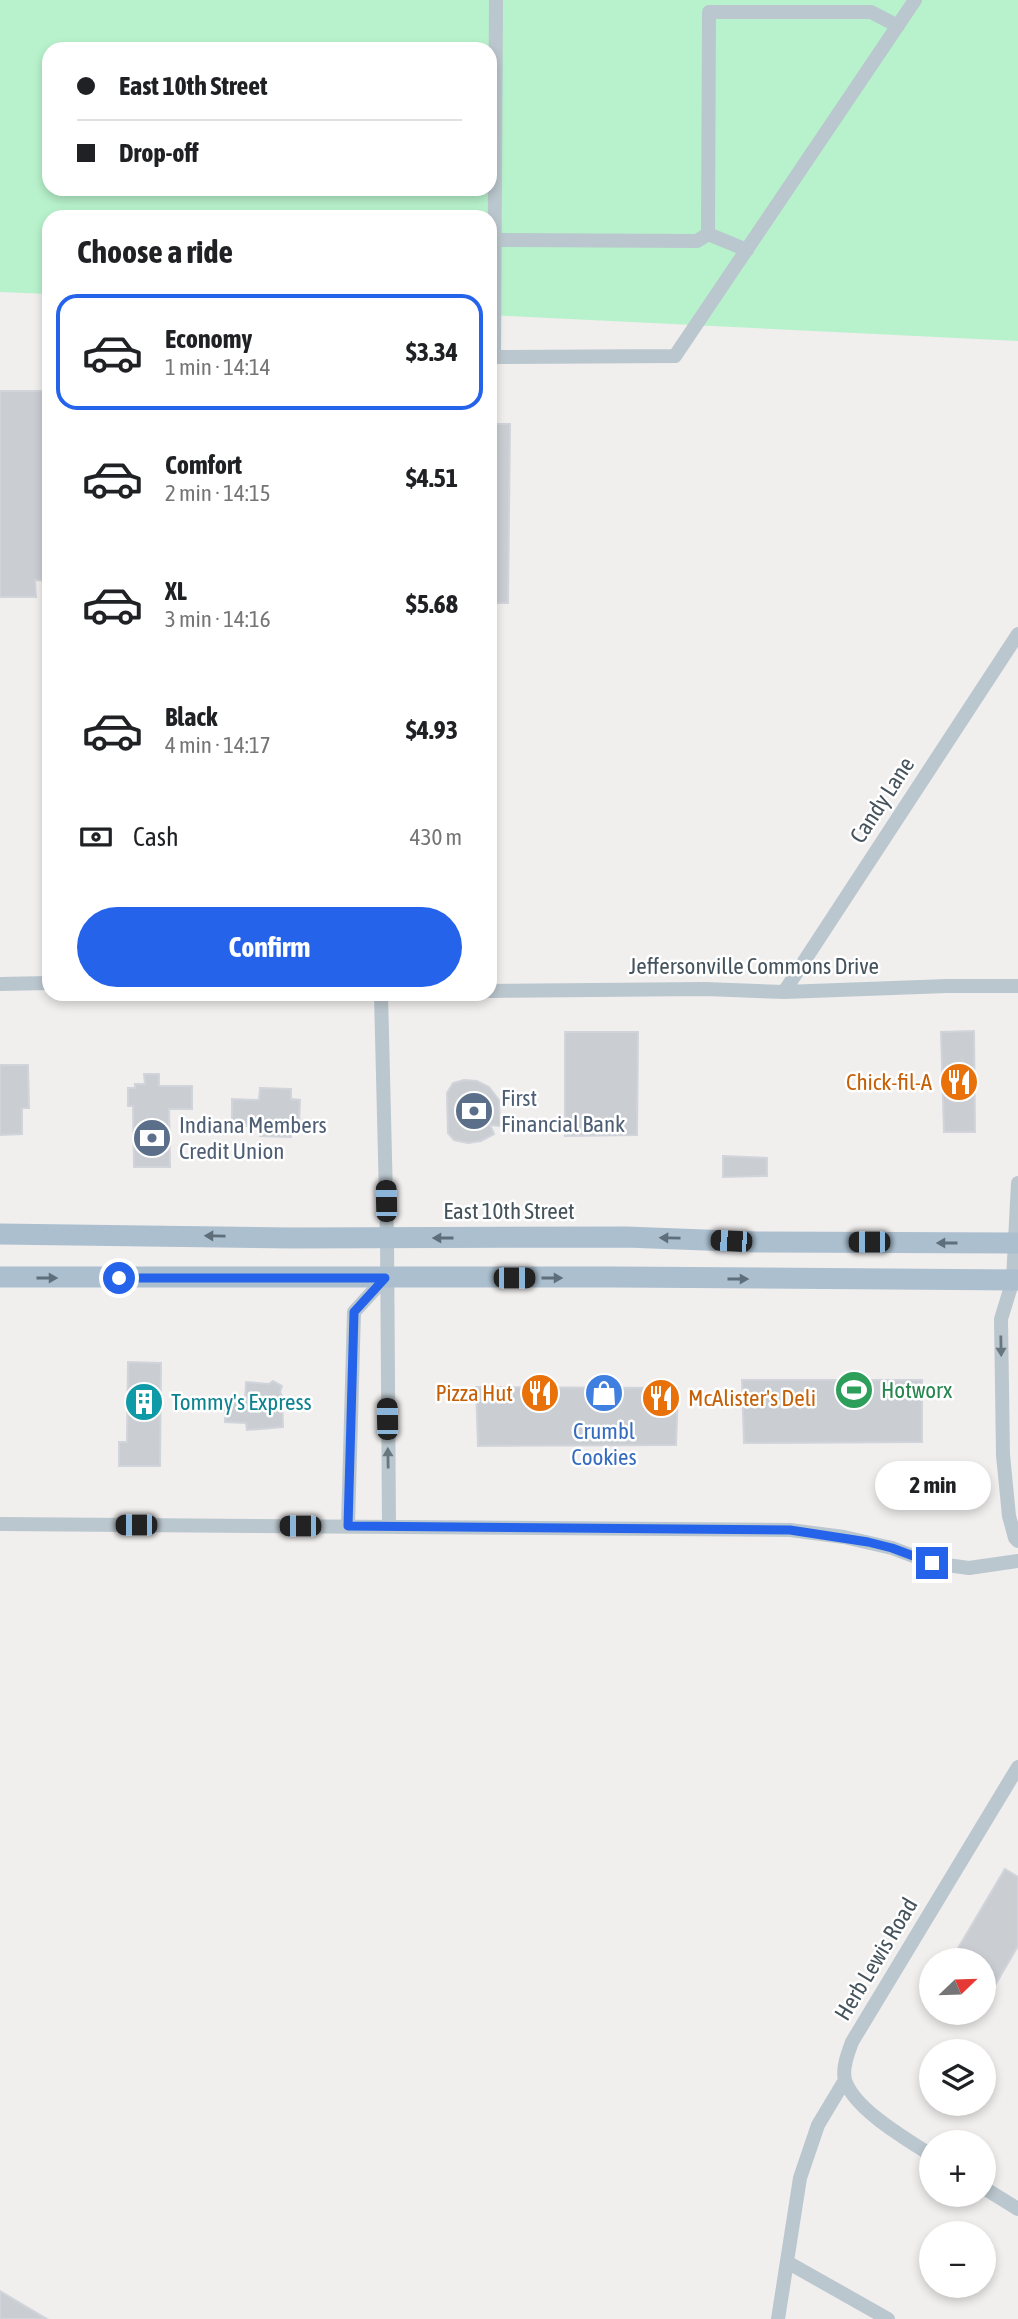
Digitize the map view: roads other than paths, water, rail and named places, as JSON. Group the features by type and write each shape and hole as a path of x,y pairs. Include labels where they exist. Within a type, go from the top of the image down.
{"main road":[{"name":"East 10th Street","path":"0,1234 387,1238 626,1237 757,1242 1016,1243"},
{"path":"0,1277 1016,1282"}],"street":[{"path":"496,0 496,42"},
{"path":"497,357 675,356 915,0"},
{"path":"708,234 709,6 871,12 898,26"},
{"path":"497,240 697,241 708,234"},
{"path":"708,234 747,250"},
{"name":"Candy Lane","path":"784,992 1018,634"},
{"path":"0,984 42,983"},
{"name":"Jeffersonville Commons Drive","path":"497,991 705,989 784,992 1018,986"},
{"path":"381,1001 387,1238 385,1278 389,1527"},
{"path":"1018,1183 1016,1282 1001,1319 1003,1455 1009,1516 1018,1541"},
{"path":"348,1526 354,1312 385,1278"},
{"path":"0,1524 790,1530 880,1545 932,1563 969,1568 1018,1561"},
{"name":"Herb Lewis Road","path":"845,2080 845,2064 852,2042 1018,1767"},
{"path":"778,2319 800,2178 818,2125 845,2080 863,2108 919,2147"},
{"path":"996,2196 1018,2210"},
{"path":"788,2262 888,2319"}],"place":[{"name":"Chick-fil-A","path":"959,1082"},
{"name":"First Financial Bank","path":"474,1111"},
{"name":"Indiana Members Credit Union","path":"152,1138"},
{"name":"Hotworx","path":"854,1390"},
{"name":"Pizza Hut","path":"540,1393"},
{"name":"Crumbl Cookies","path":"604,1393"},
{"name":"McAlister's Deli","path":"661,1398"},
{"name":"Tommy's Express","path":"144,1402"}]}
